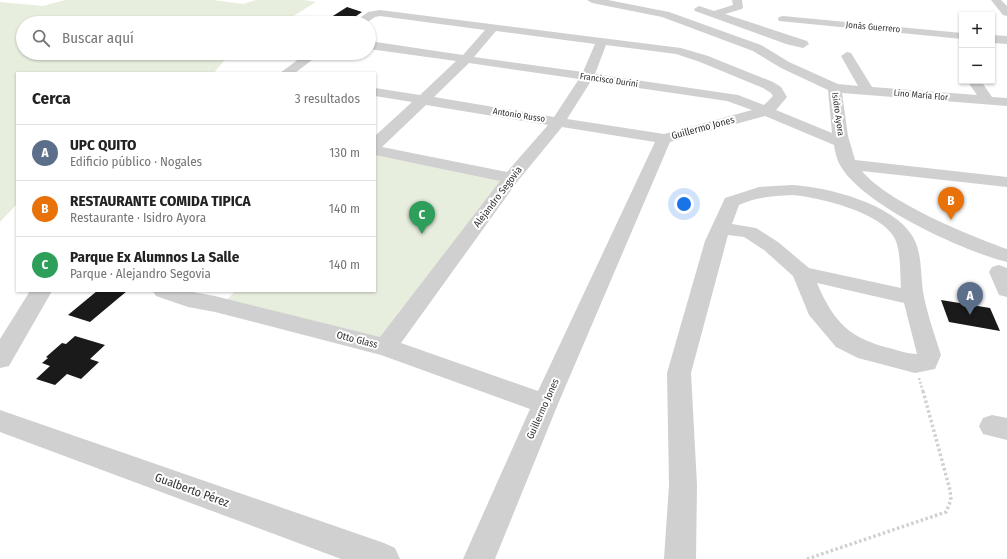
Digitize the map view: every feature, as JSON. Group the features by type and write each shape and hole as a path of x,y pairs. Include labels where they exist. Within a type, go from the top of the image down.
{"street":[{"path":"617,0 666,4"},
{"path":"715,14 740,6 737,0"},
{"path":"996,0 1007,13"},
{"name":"Isidro Ayora","path":"591,1 665,14 757,48 785,65 835,88 842,143 848,164 858,176 869,186 900,207 939,229 1004,273"},
{"path":"699,9 790,41 803,44"},
{"path":"369,16 380,13 677,51 704,59 768,85 776,90 780,96 766,111"},
{"name":"Jonás Guerrero","path":"783,19 959,36"},
{"path":"376,144 465,60 493,27"},
{"path":"995,39 1007,40"},
{"name":"Alejandro Segovia","path":"385,347 511,178 558,122 587,77 602,41"},
{"name":"Francisco Durini","path":"376,47 727,96 842,143"},
{"path":"847,56 867,90"},
{"path":"288,72 305,60"},
{"path":"976,84 987,100"},
{"name":"Lino María Flor","path":"835,88 1007,102"},
{"name":"Antonio Russo","path":"376,92 664,139"},
{"name":"Guillermo Jones","path":"479,559 545,404 664,139 766,111"},
{"path":"376,150 511,178"},
{"path":"848,164 1007,182"},
{"path":"680,559 683,485 678,373 715,241 731,202 740,196 757,193 792,190 810,192 874,212 888,220 905,239 913,298 930,355 926,362 915,364 866,352 844,342 817,309 802,272 772,246 749,232 721,228"},
{"path":"802,272 913,298"},
{"path":"0,359 40,292"},
{"name":"Otto Glass","path":"167,292 188,299 222,297 385,347 545,404"},
{"name":"Gualberto Pérez","path":"0,421 384,559"}],"path":[{"path":"807,559 946,512 951,500 950,490 915,364"}],"green space":[{"path":"65,0 213,0 243,4 256,0 304,0 316,2 293,16 16,16 16,60 225,60 215,72 16,72 16,205 0,222 0,2 43,6"},
{"path":"376,150 511,178 385,347 225,302 234,292 376,292"}],"building":[{"path":"347,7 362,12 356,16 333,16"},
{"path":"96,292 126,292 90,322 68,315"},
{"path":"941,300 990,308 1000,331 949,322"},
{"path":"75,336 105,345 90,359 99,362 81,379 67,374 55,385 36,379 50,366 42,363 48,358 46,357 62,343 66,344"}],"place":[{"name":"RESTAURANTE COMIDA TIPICA","path":"951,220"},
{"name":"Parque Ex Alumnos La Salle","path":"422,234"},
{"name":"UPC QUITO","path":"970,315"}]}
